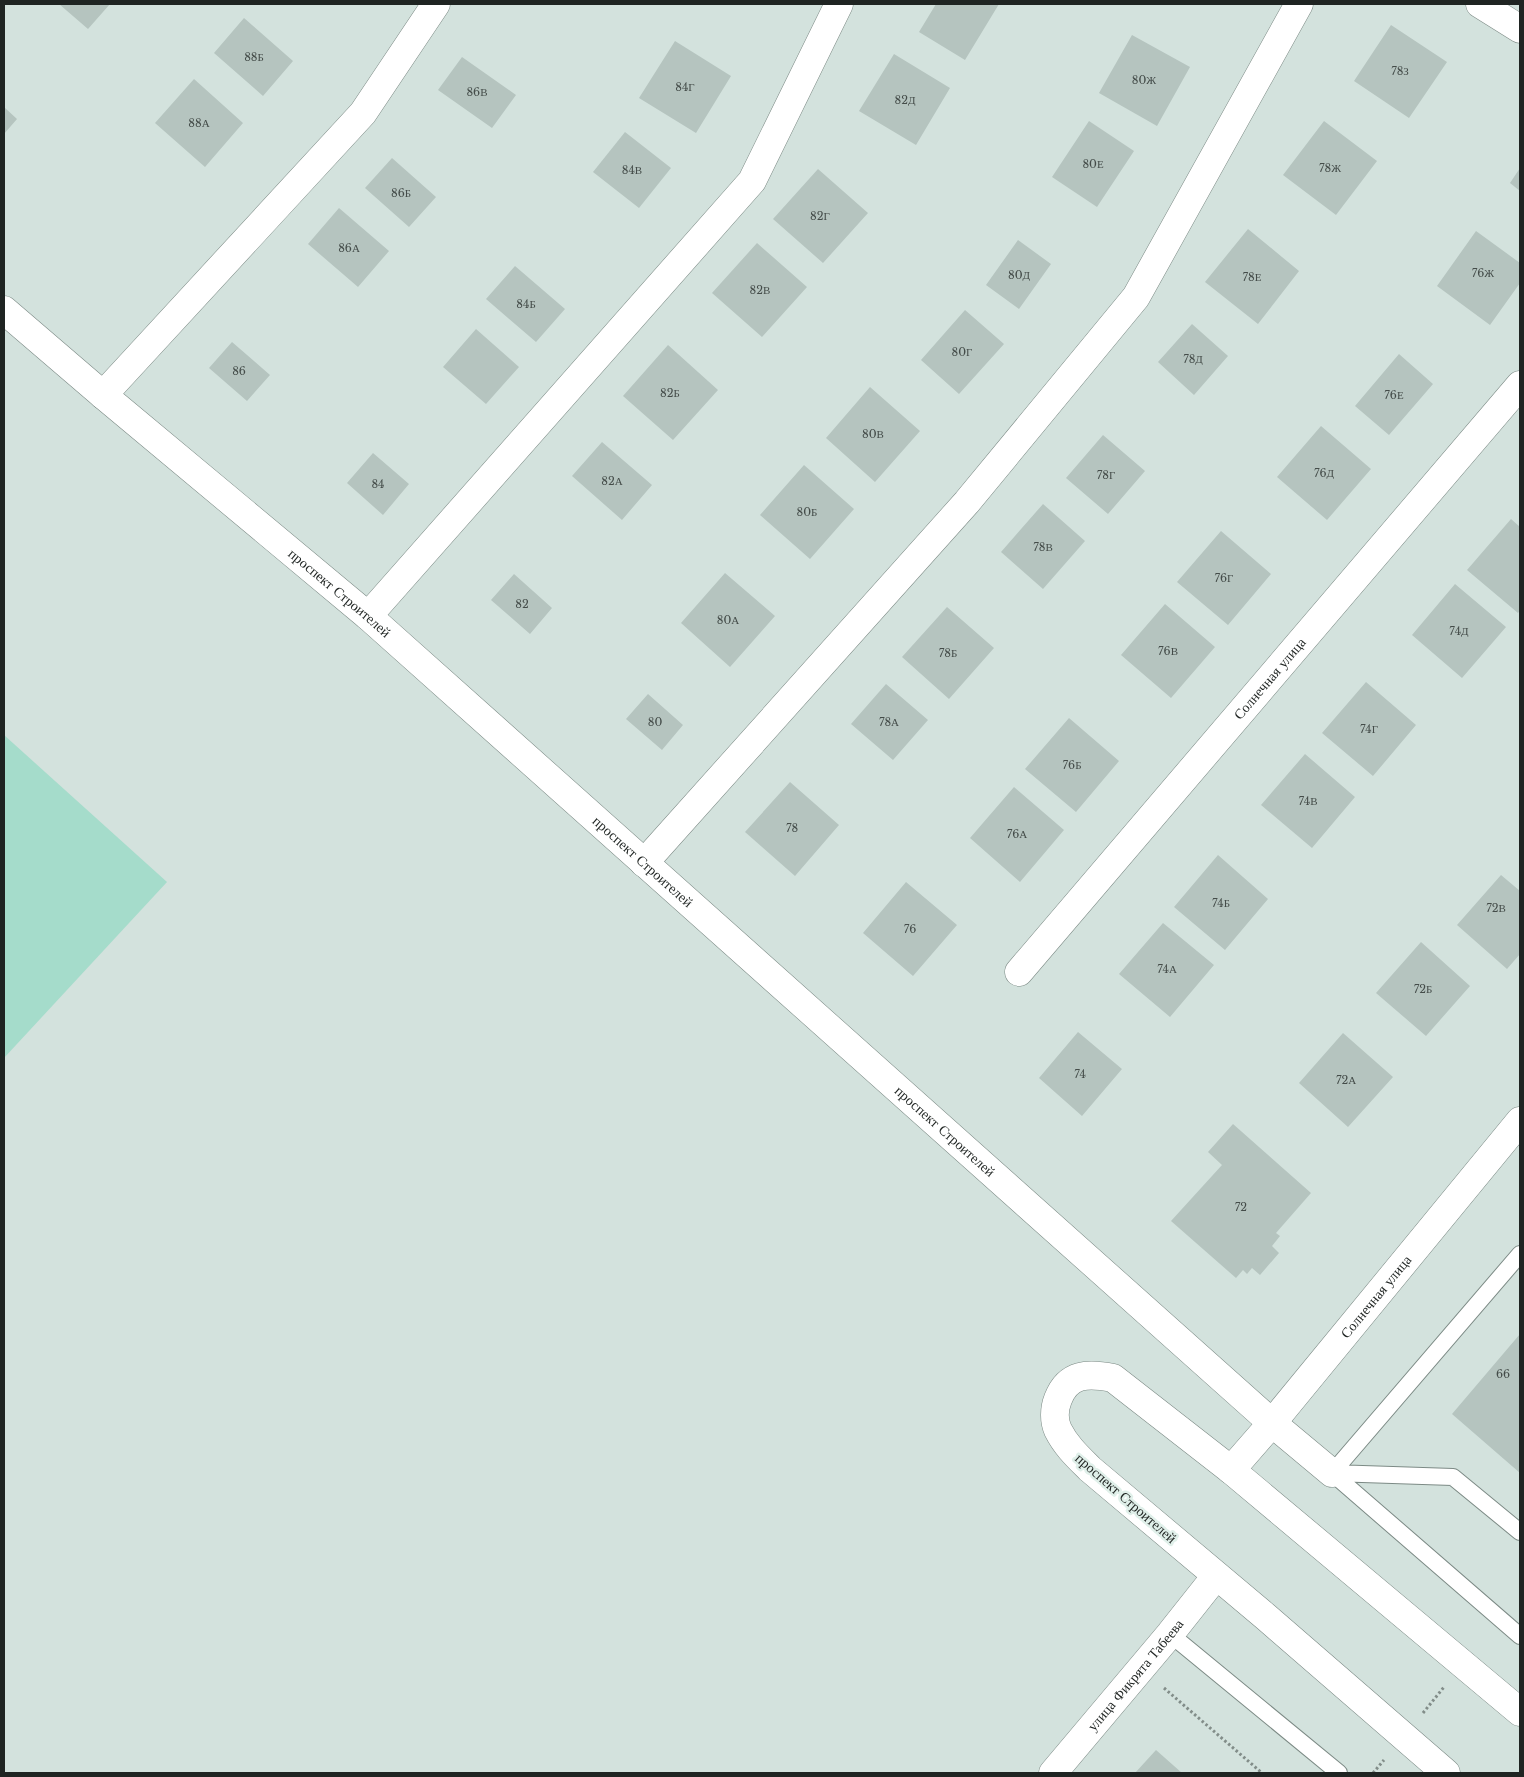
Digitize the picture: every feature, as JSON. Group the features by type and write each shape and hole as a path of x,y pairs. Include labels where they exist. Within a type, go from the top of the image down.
{"street":[{"path":"103,395 364,114 436,4"},
{"path":"368,616 752,181 839,4"},
{"path":"644,863 967,502 1136,297 1300,4"},
{"path":"1480,4 1520,29"},
{"name":"проспект Строителей","path":"4,310 368,616 1272,1422 1332,1472"},
{"name":"Солнечная улица","path":"1019,972 1520,386"},
{"name":"Солнечная улица","path":"1231,1470 1520,1121"},
{"name":"проспект Строителей","path":"1446,1773 1274,1624 1090,1469 1067,1446 1057,1428 1055,1408 1063,1386 1079,1377 1096,1375 1112,1378 1231,1470 1520,1712"},
{"name":"улица Фикрята Табеева","path":"1053,1773 1170,1634 1216,1576"}],"lane":[{"path":"1332,1472 1520,1254"},
{"path":"1332,1472 1453,1477 1520,1532"},
{"path":"1332,1472 1520,1636"},
{"path":"1170,1634 1339,1773"}],"path":[{"path":"1373,1773 1463,1663"},
{"path":"1141,1668 1262,1773"}],"green space":[{"path":"4,735 167,882 4,1058"}],"building":[{"path":"59,4 110,4 88,29"},
{"path":"936,4 999,4 965,60 919,32"},
{"path":"244,18 293,61 263,96 214,53"},
{"path":"1391,25 1447,62 1409,118 1354,81"},
{"path":"1132,35 1190,67 1157,126 1099,93"},
{"path":"675,41 731,76 696,133 639,98"},
{"path":"894,54 950,88 916,145 859,111"},
{"path":"462,57 516,95 492,128 438,90"},
{"path":"194,79 243,123 205,167 155,123"},
{"path":"4,107 17,119 4,134"},
{"path":"1089,121 1134,151 1097,207 1052,177"},
{"path":"1324,121 1377,161 1336,215 1283,175"},
{"path":"625,132 671,168 639,208 593,172"},
{"path":"392,158 436,197 409,227 365,188"},
{"path":"1520,168 1520,191 1510,183"},
{"path":"818,169 868,213 823,263 773,219"},
{"path":"339,208 389,251 358,287 308,244"},
{"path":"1248,229 1299,271 1258,324 1205,282"},
{"path":"1476,231 1520,263 1520,283 1490,325 1437,286"},
{"path":"1018,240 1051,264 1019,309 986,285"},
{"path":"757,243 807,287 762,337 712,293"},
{"path":"515,266 565,309 536,342 486,299"},
{"path":"965,310 1004,344 959,394 921,360"},
{"path":"1192,324 1228,356 1194,395 1158,362"},
{"path":"476,329 519,367 486,404 443,367"},
{"path":"232,342 270,375 247,401 209,368"},
{"path":"668,345 718,390 673,440 623,396"},
{"path":"1399,354 1433,384 1389,435 1355,406"},
{"path":"870,387 920,431 875,482 826,438"},
{"path":"1321,426 1371,469 1327,520 1277,477"},
{"path":"1103,435 1145,471 1108,514 1066,478"},
{"path":"602,442 652,485 622,520 572,476"},
{"path":"373,453 409,484 383,515 347,483"},
{"path":"804,465 854,509 810,559 760,515"},
{"path":"1043,504 1085,541 1043,589 1001,552"},
{"path":"1511,519 1520,527 1520,610 1518,613 1467,570"},
{"path":"1221,531 1271,574 1228,625 1177,582"},
{"path":"725,573 775,616 730,667 681,623"},
{"path":"514,574 552,608 530,634 491,600"},
{"path":"1455,584 1506,627 1462,678 1412,635"},
{"path":"1165,604 1215,647 1171,698 1121,655"},
{"path":"947,607 994,648 949,699 902,657"},
{"path":"1366,682 1416,725 1373,776 1322,733"},
{"path":"886,684 928,720 893,760 851,724"},
{"path":"648,694 683,725 662,750 626,719"},
{"path":"1069,718 1119,761 1076,812 1025,769"},
{"path":"1305,754 1355,797 1312,848 1261,805"},
{"path":"790,782 839,825 795,876 745,832"},
{"path":"1014,787 1064,830 1020,882 970,838"},
{"path":"1218,855 1268,899 1225,950 1174,907"},
{"path":"1501,875 1520,891 1520,954 1507,969 1457,925"},
{"path":"906,882 957,925 913,976 863,933"},
{"path":"1163,923 1214,965 1170,1017 1119,974"},
{"path":"1421,942 1470,986 1426,1036 1376,993"},
{"path":"1078,1032 1122,1069 1082,1116 1039,1078"},
{"path":"1343,1033 1393,1077 1348,1127 1299,1083"},
{"path":"1233,1124 1311,1193 1276,1233 1280,1236 1272,1246 1279,1253 1260,1275 1252,1268 1247,1274 1243,1270 1236,1278 1171,1221 1222,1165 1208,1152"},
{"path":"1520,1334 1520,1473 1452,1414"},
{"path":"1156,1750 1182,1773 1135,1773"}]}
